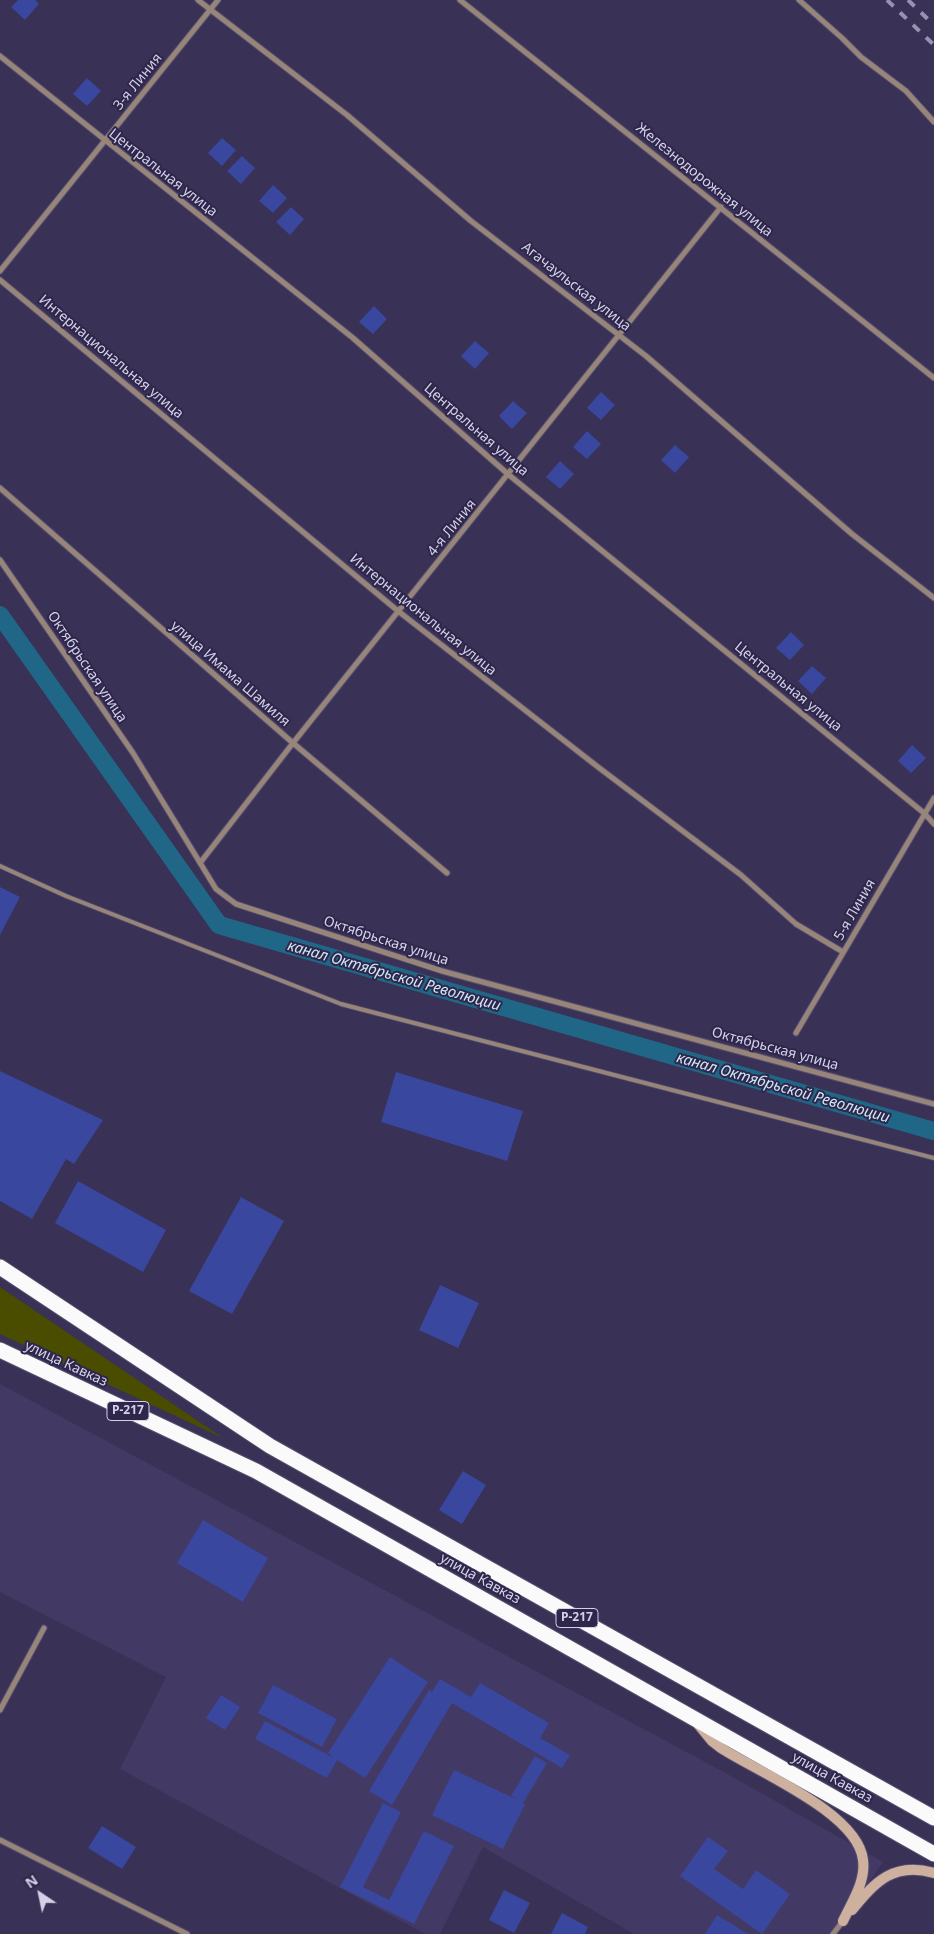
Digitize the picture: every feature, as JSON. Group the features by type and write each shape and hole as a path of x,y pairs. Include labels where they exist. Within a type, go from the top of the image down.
{"highway":[{"name":"улица Кавказ","path":"0,1267 270,1446 934,1818"},
{"name":"улица Кавказ","path":"0,1350 256,1471 934,1854"}],"street":[{"name":"Агачаульская улица","path":"198,0 347,116 471,221 646,356 852,534 934,598"},
{"name":"3-я Линия","path":"0,272 218,0"},
{"name":"Железнодорожная улица","path":"460,0 934,378"},
{"path":"799,0 861,57 906,91 934,122"},
{"name":"Центральная улица","path":"0,56 353,338 509,475 924,813 934,824"},
{"name":"4-я Линия","path":"200,863 398,611 509,475 721,207"},
{"name":"Интернациональная улица","path":"0,280 398,611 598,768 742,875 796,924 843,952"},
{"name":"улица Имама Шамиля","path":"0,488 293,744 447,873"},
{"name":"Октябрьская улица","path":"0,560 133,753 216,889 236,904 442,971 934,1104"},
{"name":"5-я Линия","path":"796,1033 934,798"},
{"path":"0,1710 44,1628"},
{"path":"692,1717 712,1742 832,1813 849,1829 859,1843 864,1861 862,1880 843,1920"},
{"path":"0,1840 187,1934"},
{"path":"833,1934 843,1920 881,1879 907,1870 922,1870 934,1873"}],"lane":[{"path":"0,866 66,896 341,1004 934,1158"}],"shaded area":[{"path":"0,1287 223,1438 0,1334"},
{"path":"0,1384 722,1771 883,1862 833,1934 634,1934 483,1847 440,1934 425,1934 120,1769 166,1677 0,1592"}],"building":[{"path":"18,0 35,0 39,4 25,20 11,7"},
{"path":"87,78 101,91 87,106 73,94"},
{"path":"222,138 236,150 222,166 208,153"},
{"path":"242,156 255,168 241,184 227,171"},
{"path":"273,185 287,198 273,213 259,201"},
{"path":"291,207 304,219 290,235 276,222"},
{"path":"374,306 387,319 373,334 359,322"},
{"path":"475,341 489,353 475,369 461,356"},
{"path":"601,392 615,405 601,420 587,408"},
{"path":"513,401 527,413 512,429 499,416"},
{"path":"587,431 601,444 587,459 573,447"},
{"path":"675,445 689,457 675,473 661,460"},
{"path":"560,461 574,474 560,489 546,477"},
{"path":"791,632 804,645 790,660 776,648"},
{"path":"812,666 826,678 812,694 798,681"},
{"path":"912,745 926,758 911,773 898,761"},
{"path":"0,887 20,897 0,935"},
{"path":"0,1071 103,1120 74,1164 66,1159 32,1219 0,1201"},
{"path":"396,1072 523,1111 507,1161 381,1122"},
{"path":"78,1181 166,1230 143,1272 55,1223"},
{"path":"241,1197 284,1221 232,1314 189,1291"},
{"path":"440,1285 479,1303 458,1348 419,1330"},
{"path":"463,1471 486,1485 462,1524 439,1510"},
{"path":"203,1520 268,1558 243,1602 177,1563"},
{"path":"390,1657 428,1682 365,1778 337,1760 327,1778 255,1739 265,1721 334,1758 328,1753"},
{"path":"440,1679 471,1697 480,1683 549,1723 540,1738 570,1755 562,1768 452,1703 392,1805 369,1791 429,1690 432,1692"},
{"path":"273,1685 337,1719 322,1747 258,1713"},
{"path":"221,1695 240,1707 225,1730 206,1718"},
{"path":"535,1756 547,1763 523,1803 525,1804 503,1849 432,1815 454,1770 520,1801 511,1796"},
{"path":"383,1803 401,1812 363,1887 389,1900 424,1831 454,1846 414,1924 340,1887"},
{"path":"102,1826 136,1847 122,1869 88,1848"},
{"path":"708,1837 728,1851 714,1869 743,1889 756,1870 790,1894 762,1934 680,1876"},
{"path":"504,1890 530,1903 514,1933 489,1920"},
{"path":"562,1913 588,1927 585,1934 551,1934"},
{"path":"717,1915 748,1934 705,1934"}],"waterway":[{"name":"канал Октябрьской Революции","path":"0,615 219,925 934,1131"}],"railway":[{"path":"887,0 934,45"},
{"path":"908,0 934,25"}]}
